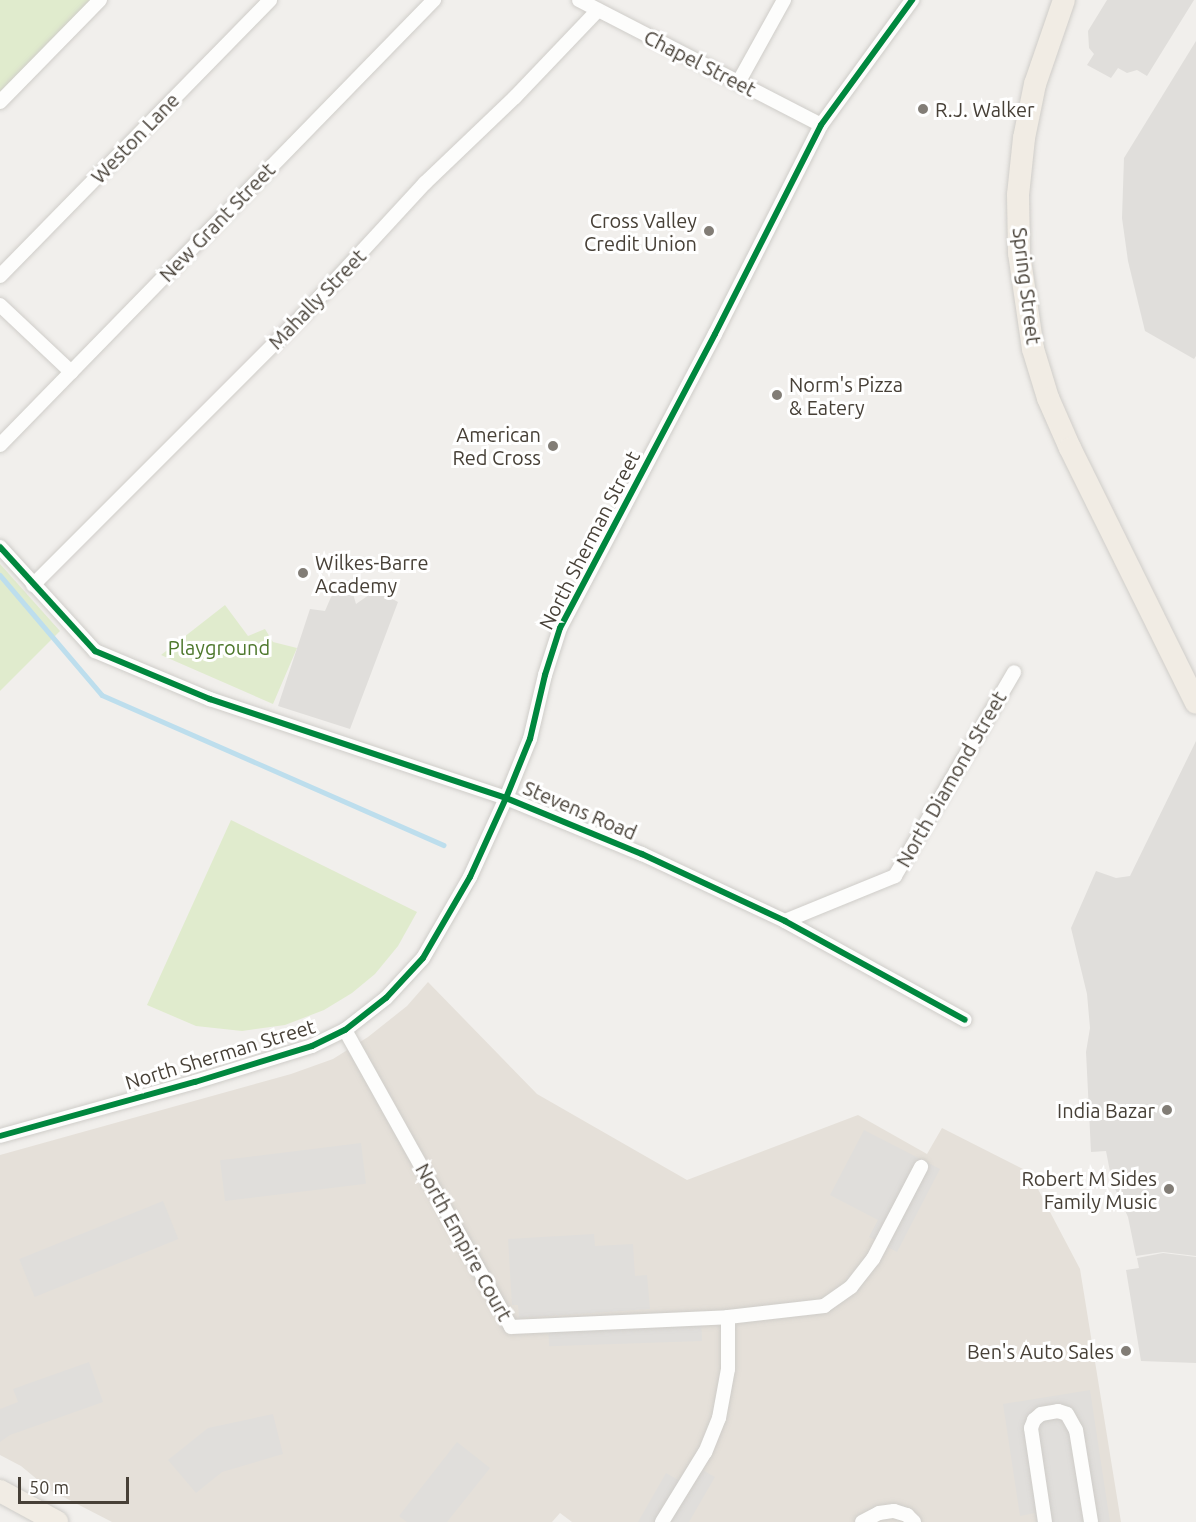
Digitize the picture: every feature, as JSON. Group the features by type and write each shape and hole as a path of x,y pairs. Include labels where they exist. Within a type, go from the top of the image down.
{"main road":[{"name":"Spring Street","path":"1064,0 1035,84 1024,138 1018,195 1019,253 1034,348 1048,398 1070,448 1196,703"},
{"path":"0,1491 57,1522"}],"street":[{"path":"0,102 100,0"},
{"name":"Weston Lane","path":"0,276 270,0"},
{"name":"New Grant Street","path":"0,445 434,0"},
{"name":"Chapel Street","path":"579,0 821,125"},
{"path":"738,83 784,0"},
{"name":"North Sherman Street","path":"0,1136 312,1046 345,1030 386,998 423,958 470,877 506,798 530,739 545,675 560,628 715,334 821,125 912,0"},
{"name":"Mahally Street","path":"33,585 305,313 425,183 515,97 598,10"},
{"path":"0,304 71,372"},
{"path":"0,547 33,585"},
{"name":"Stevens Road","path":"33,585 95,651 210,699 506,798 642,854 785,921 965,1020"},
{"name":"North Diamond Street","path":"785,921 895,876 1014,672"},
{"name":"North Empire Court","path":"345,1030 511,1327 728,1317 824,1306 851,1287 873,1259 921,1167"},
{"path":"662,1522 705,1452 719,1418 728,1369 728,1317"},
{"path":"1045,1522 1031,1428 1034,1420 1041,1414 1058,1411 1067,1414 1076,1430 1091,1522"},
{"path":"862,1522 879,1513 894,1511 907,1515 914,1522"}],"shaded area":[{"path":"1107,0 1194,0 1147,76 1137,70 1127,73 1118,68 1111,78 1087,65 1094,54 1089,48 1088,31"},
{"path":"1196,41 1196,356 1194,359 1145,331 1128,261 1122,218 1124,158"},
{"path":"349,580 356,604 376,590 398,602 350,729 278,706 310,609 325,611 331,597"},
{"path":"1196,741 1196,1256 1163,1252 1136,1256 1128,1217 1112,1182 1106,1151 1091,1152 1086,1052 1090,1028 1087,994 1071,928 1096,871 1116,878 1130,876"},
{"path":"428,982 537,1094 687,1180 858,1115 927,1154 942,1128 1029,1172 1080,1269 1121,1522 572,1522 560,1513 552,1522 112,1522 50,1490 21,1466 0,1455 0,1155 291,1074 333,1059 368,1037 407,1006"},
{"path":"864,1130 940,1169 897,1252 869,1237 878,1220 830,1195"},
{"path":"361,1143 366,1184 225,1201 220,1160"},
{"path":"163,1201 178,1239 35,1297 19,1259"},
{"path":"594,1234 595,1246 633,1244 635,1276 647,1275 650,1309 519,1318 518,1305 512,1305 508,1239"},
{"path":"1163,1253 1196,1257 1196,1363 1141,1361 1126,1270 1139,1268 1137,1258"},
{"path":"701,1312 702,1341 549,1346 548,1317"},
{"path":"89,1362 103,1402 10,1435 0,1442 0,1409 18,1402 13,1389"},
{"path":"1090,1390 1110,1522 1037,1522 1035,1513 1020,1516 1003,1404"},
{"path":"273,1414 283,1454 222,1472 196,1493 168,1460 208,1428"},
{"path":"457,1442 490,1468 447,1522 407,1522 399,1516"},
{"path":"690,1463 715,1477 689,1522 638,1522 666,1473 680,1481"}],"green space":[{"path":"0,0 98,0 0,100"},
{"path":"0,564 60,631 0,691"},
{"name":"Playground","path":"225,605 248,636 265,629 273,642 297,648 273,704 161,655"},
{"path":"231,820 417,912 398,946 375,974 352,993 324,1010 285,1025 242,1031 196,1026 147,1005"}],"waterway":[{"path":"0,575 102,695 443,845"}],"cycle path":[{"path":"0,1136 195,1082 312,1046 345,1030 386,998 423,958 470,877 506,798 530,739 545,675 560,628 715,334 821,125 912,0"},
{"path":"0,547 95,651 210,699 506,798 642,854 785,921 965,1020"}],"place":[{"name":"R.J. Walker","path":"923,109"},
{"name":"Cross Valley Credit Union","path":"709,231"},
{"name":"Norm's Pizza & Eatery","path":"777,395"},
{"name":"American Red Cross","path":"553,446"},
{"name":"Wilkes-Barre Academy","path":"303,573"},
{"name":"India Bazar","path":"1167,1110"},
{"name":"Robert M Sides Family Music","path":"1169,1189"},
{"name":"Ben's Auto Sales","path":"1126,1351"}]}
